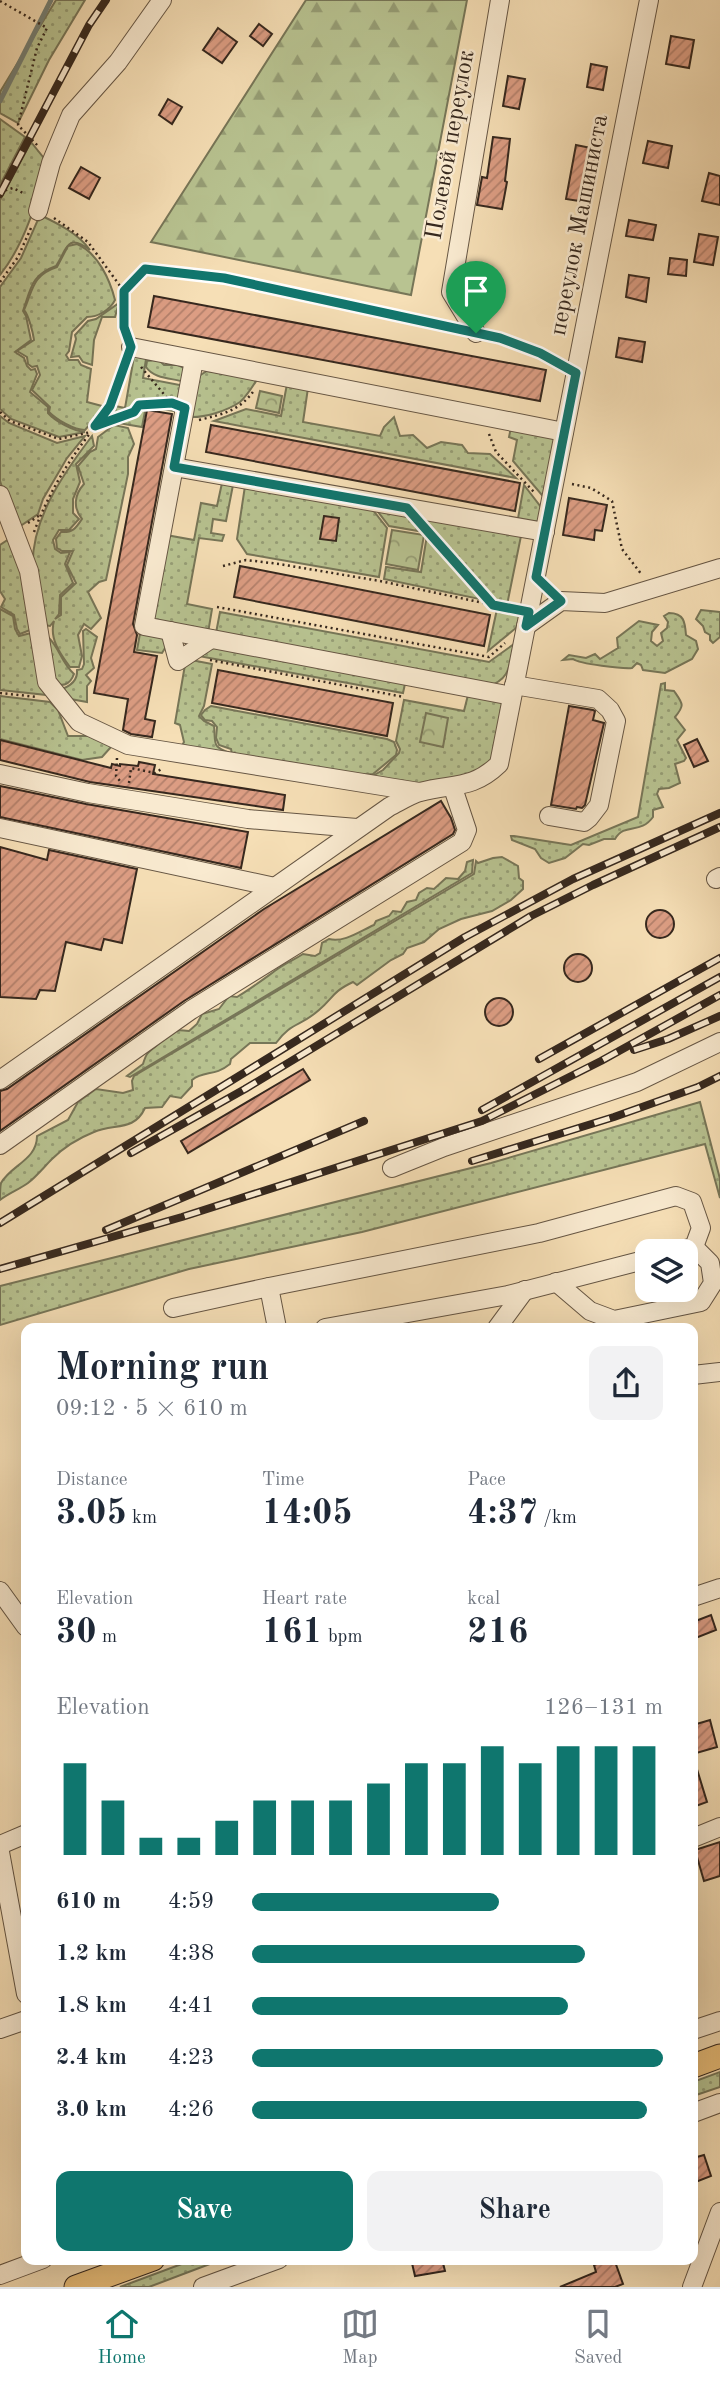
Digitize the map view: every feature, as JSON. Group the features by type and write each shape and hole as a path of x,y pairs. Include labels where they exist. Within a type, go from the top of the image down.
{"main road":[{"path":"698,2064 720,2056"},
{"path":"76,2287 136,2265"}],"street":[{"path":"40,206 51,163 71,115 118,62 162,0"},
{"name":"Полевой переулок","path":"476,333 451,292 500,0"},
{"name":"переулок Машиниста","path":"419,792 453,788 485,778 499,765 649,0"},
{"path":"131,347 564,432"},
{"path":"194,360 144,626 513,691 598,699 610,710 616,721 597,810 584,822 549,816"},
{"path":"174,467 545,532"},
{"path":"0,495 29,571 47,682 79,722 128,745 419,792"},
{"path":"527,619 561,601 605,603 720,568"},
{"path":"536,577 561,601"},
{"path":"170,631 178,662 211,639"},
{"path":"0,774 88,793 248,820 357,828"},
{"path":"0,1145 191,1010 462,842 467,830 453,788"},
{"path":"0,1080 357,828 419,792"},
{"path":"0,828 275,887"},
{"path":"392,1168 444,1147 637,1082 720,1042"},
{"path":"173,1307 540,1233 676,1196 692,1202 701,1228 693,1239"},
{"path":"556,1282 590,1311 614,1320 701,1302 713,1283 710,1263 698,1256"},
{"path":"351,1323 525,1290 635,1262"},
{"path":"269,1287 275,1323"},
{"path":"501,1323 525,1290"},
{"path":"698,1374 720,1372"},
{"path":"698,1595 720,1588"},
{"path":"0,1591 21,1620"},
{"path":"698,1836 720,1827"},
{"path":"0,1845 21,1836"},
{"path":"0,1852 21,1967"},
{"path":"698,2028 720,2021"},
{"path":"0,2029 21,2022"},
{"path":"698,2111 720,2103"},
{"path":"692,2287 720,2212"},
{"path":"0,2275 27,2265"},
{"path":"203,2287 263,2265"}],"path":[{"path":"0,1 47,28 37,48 18,125 51,163"},
{"path":"0,192 13,188 88,242 124,291 124,327 143,373 172,403 139,405 134,412 95,426"},
{"path":"0,282 18,257 40,206"},
{"path":"124,291 145,269 224,278 500,338 540,353 576,373"},
{"path":"32,537 46,501 68,461 110,406 131,347"},
{"path":"182,424 229,412 246,402 266,374"},
{"path":"0,412 10,421 59,439 91,432"},
{"path":"480,416 496,453 549,510"},
{"path":"555,480 591,488 612,501 622,549 655,589"},
{"path":"407,508 493,605"},
{"path":"217,607 489,657 527,619 493,605 380,581 246,560 223,566"},
{"path":"186,656 404,697"},
{"path":"122,742 116,752 116,776 120,782 122,798"},
{"path":"122,798 131,768 155,772 183,755"}],"green space":[{"path":"56,0 85,0 49,60 18,123 0,113 0,92"},
{"path":"306,0 467,0 411,295 151,242"},
{"path":"0,119 25,137 0,185"},
{"path":"31,142 47,162 23,236 0,275 0,200"},
{"path":"40,215 74,234 90,250 76,243 68,245 56,266 37,278 30,289 23,311 31,340 15,352 24,358 31,370 35,369 37,374 30,392 48,407 48,413 65,425 85,432 59,437 11,419 0,409 0,287 21,258"},
{"path":"77,244 97,260 115,300 103,312 87,317 72,332 66,355 69,360 78,360 81,365 91,369 87,402 102,406 100,413 85,430 66,424 49,412 50,407 32,390 40,375 37,366 28,364 27,357 17,351 34,340 24,310 34,284 43,274 57,267 68,246"},
{"path":"119,303 115,317 102,317 94,340 92,365 83,362 79,356 71,357 75,335 88,321 96,319"},
{"path":"135,351 147,353 143,378 185,386 180,412 146,406 142,427 112,422 115,406 125,408"},
{"path":"147,361 184,368 185,382 164,378 149,371 146,367"},
{"path":"207,371 258,378 245,397 235,405 208,415 189,417 199,376"},
{"path":"287,384 308,388 303,422 380,436 384,427 394,417 400,436 413,435 427,448 441,442 462,445 468,453 490,454 516,478 214,421 246,409 281,416"},
{"path":"260,391 282,396 279,413 256,408"},
{"path":"0,416 9,423 57,443 85,436 67,458 43,499 38,514 16,529 0,481"},
{"path":"114,425 128,428 134,444 128,457 128,474 106,580 99,582 88,592 101,618 91,629 84,624 78,635 82,656 79,667 70,667 54,640 54,621 50,626 44,625 39,606 33,572 36,535 50,500 92,436 94,446 76,464 80,482 73,499 73,513 79,519 69,530 59,530 53,540 55,549 61,553 70,552 65,564 73,583 60,595 59,614 55,619 61,615 61,597 76,583 67,565 73,551 57,548 56,539 61,532 74,529 82,519 76,506 78,493 84,484 78,466 96,449 98,437"},
{"path":"511,427 560,437 547,501 513,461 517,440 509,437"},
{"path":"222,483 233,485 226,521 213,519 211,533 224,535 222,541 199,538 187,604 212,609 208,633 151,620 166,535 194,540 201,503 217,506"},
{"path":"524,485 544,511 541,528 517,524"},
{"path":"245,486 372,509 387,528 379,577 247,554 237,539"},
{"path":"375,508 409,514 424,532 389,526"},
{"path":"414,512 522,531 507,605 494,602"},
{"path":"392,530 424,535 418,570 386,564"},
{"path":"427,535 484,600 384,579 386,567 421,572"},
{"path":"12,537 26,574 30,630 20,634 14,615 1,607 5,599 0,591 0,545"},
{"path":"0,609 13,616 19,636 31,633 47,695 0,690"},
{"path":"497,609 523,614 522,623 488,651"},
{"path":"701,610 720,612 720,637 713,643 710,635 696,619"},
{"path":"220,612 489,662 514,644 505,676 487,687 216,633"},
{"path":"669,613 681,617 686,635 696,641 698,649 692,659 665,673 643,670 637,663 632,668 627,668 573,659 563,660 569,655 586,658 595,654 600,659 618,648 617,638 639,621 658,625 652,632 651,641 657,646 663,641 661,633 667,628 668,622 664,616"},
{"path":"141,628 163,632 167,645 162,653 137,650"},
{"path":"86,629 97,637 91,658 94,668 86,675 91,681 87,686 87,702 65,698 59,690 72,683 77,670 82,669 83,631"},
{"path":"49,638 74,674 65,684 52,681"},
{"path":"212,642 406,679 403,693 193,655"},
{"path":"186,659 212,664 204,706 199,716 214,726 217,746 230,753 179,751 184,742 180,725 175,723"},
{"path":"665,683 665,690 674,691 681,702 675,717 685,730 677,740 686,758 675,764 680,783 659,789 657,794 663,807 653,810 653,817 643,826 623,831 615,839 583,844 565,858 549,863 541,858 535,849 512,840 511,836 514,836 571,845 638,817 661,684"},
{"path":"469,691 506,698 493,764 482,774 420,787 369,778 383,770 399,753 396,741 404,700 464,711"},
{"path":"0,696 50,702 58,710 68,736 89,736 112,742 111,747 102,757 82,760 0,739"},
{"path":"211,706 387,739 394,742 396,755 373,774 356,775 288,762 233,759 231,749 219,745 216,738 217,727 201,715"},
{"path":"426,713 448,718 443,747 420,742"},
{"path":"502,857 518,866 519,878 523,881 523,889 511,900 492,911 461,919 439,929 424,942 407,948 403,954 357,985 353,982 341,989 312,1015 286,1031 276,1043 250,1043 224,1068 192,1080 192,1086 181,1098 170,1096 162,1107 145,1108 135,1121 129,1124 101,1129 77,1140 56,1155 28,1183 0,1200 1,1183 33,1151 37,1136 68,1120 78,1102 96,1089 123,1093 133,1090 134,1076 474,874 476,861 478,863"},
{"path":"473,860 472,873 130,1077 127,1076 143,1064 148,1052 172,1031 189,1031 197,1024 202,1014 219,1009 229,996 237,997 303,954 315,956 320,953 322,943 329,939 346,938 374,925 393,911 401,912 407,902 416,900 419,893 427,888 434,889 446,878 458,879 465,871 467,862"},
{"path":"700,1102 720,1179 720,1198 705,1144 362,1232 189,1269 0,1325 0,1286 491,1163"},
{"path":"720,2072 720,2087 698,2094 698,2080"},
{"path":"179,2265 207,2265 149,2287 120,2287"}],"building":[{"path":"259,24 272,34 263,46 250,36"},
{"path":"218,28 237,42 222,63 203,50"},
{"path":"671,36 694,40 689,68 666,64"},
{"path":"591,64 607,67 603,90 587,87"},
{"path":"508,76 525,79 519,109 503,106"},
{"path":"168,99 182,107 172,124 159,115"},
{"path":"493,137 510,139 502,209 477,205 482,177 487,178"},
{"path":"648,141 672,146 668,168 643,163"},
{"path":"576,145 596,149 586,202 566,199"},
{"path":"81,167 100,178 89,199 69,188"},
{"path":"709,173 720,176 720,205 702,201"},
{"path":"629,220 656,225 653,240 626,236"},
{"path":"699,234 718,237 713,265 694,262"},
{"path":"670,258 687,260 686,276 668,274"},
{"path":"629,275 649,278 646,302 626,297"},
{"path":"154,296 546,370 540,401 148,327"},
{"path":"619,338 645,342 642,362 616,357"},
{"path":"147,410 172,414 133,624 137,635 134,652 157,656 145,719 155,721 152,737 123,730 128,699 94,693"},
{"path":"211,425 520,483 515,511 206,452"},
{"path":"569,498 607,505 602,531 595,530 594,540 563,535"},
{"path":"324,516 339,518 336,541 320,539"},
{"path":"240,566 490,615 484,646 234,597"},
{"path":"218,670 393,703 387,736 212,703"},
{"path":"569,706 593,710 593,720 604,723 585,805 576,809 551,805"},
{"path":"697,739 708,761 694,767 684,745"},
{"path":"0,740 111,768 112,764 138,766 139,762 155,765 153,774 285,795 283,810 90,782 0,760"},
{"path":"0,786 248,832 241,868 0,817"},
{"path":"441,801 451,818 455,830 453,834 184,1001 0,1131 0,1091 7,1089 264,909"},
{"path":"0,847 47,860 49,850 137,869 122,943 104,939 101,950 66,942 55,991 40,990 36,999 0,997"},
{"path":"660,910 670,914 674,924 670,934 660,938 650,934 646,924 650,914"},
{"path":"578,954 588,958 592,968 588,978 578,982 568,978 564,968 568,958"},
{"path":"499,998 509,1002 513,1012 509,1022 499,1026 489,1022 485,1012 489,1002"},
{"path":"303,1069 310,1080 188,1153 181,1141"},
{"path":"711,1615 716,1630 698,1637 698,1620"},
{"path":"710,1720 717,1747 698,1753 698,1724"},
{"path":"698,1773 707,1802 698,1805"},
{"path":"720,1842 720,1876 704,1881 698,1849"},
{"path":"704,2155 711,2176 698,2181 698,2157"},
{"path":"412,2265 444,2265 445,2271 415,2276"},
{"path":"594,2265 616,2265 623,2284 615,2287 560,2287 596,2272"}],"waterway":[{"path":"0,101 51,0"}],"railway":[{"path":"0,194 89,25 106,0"},
{"path":"0,1223 465,937 573,879 720,813"},
{"path":"131,1153 245,1089 531,916 720,827"},
{"path":"539,1059 720,958"},
{"path":"482,1110 720,977"},
{"path":"0,1269 182,1217 482,1121 601,1061 720,995"},
{"path":"634,1050 668,1039 720,1016"},
{"path":"472,1161 614,1117 698,1087 720,1076"},
{"path":"106,1230 364,1121"}],"route":[{"path":"145,269 224,278 476,333 500,338 540,353 576,373 536,577 561,601 526,626 529,612 493,605 407,508 174,467 185,408 172,403 139,405 134,412 95,426 110,406 131,347 124,327 124,291 145,269"}]}
